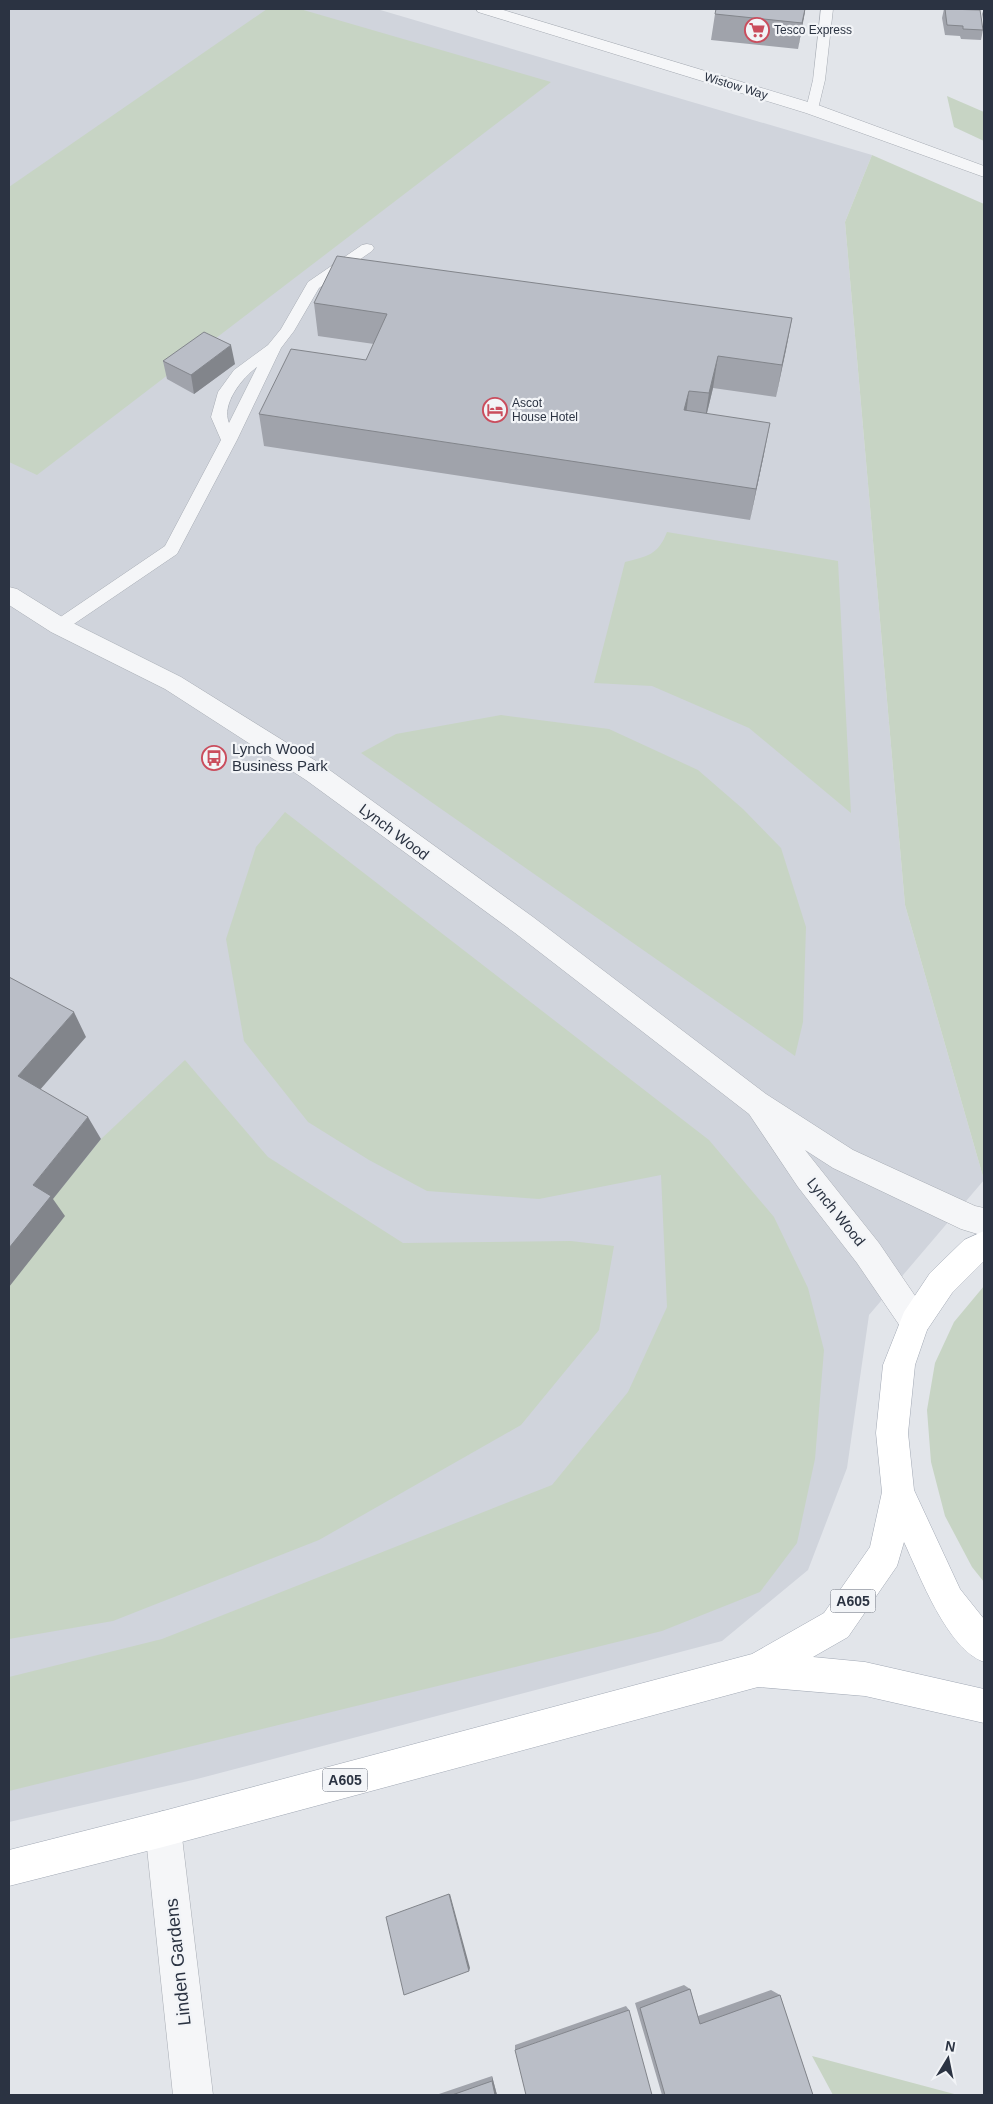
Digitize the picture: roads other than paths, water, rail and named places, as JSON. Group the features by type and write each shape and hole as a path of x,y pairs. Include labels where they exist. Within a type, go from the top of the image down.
{"main road":[{"path":"984,1245 975,1250 941,1283 915,1322 899,1364 892,1433 898,1492 948,1601 984,1645"},
{"name":"A605","path":"9,1868 163,1829 758,1670 836,1625 886,1554 898,1492"},
{"name":"A605","path":"758,1670 865,1679 984,1706"}],"street":[{"name":"Wistow Way","path":"484,9 812,109 984,172"},
{"name":"Lynch Wood","path":"9,595 59,626 172,683 315,773 524,925 756,1103 843,1159 971,1220 984,1222"},
{"name":"Lynch Wood","path":"756,1103 808,1178 868,1253 915,1322"},
{"name":"Linden Gardens","path":"163,1829 193,2095"}],"lane":[{"path":"812,109 819,80 828,9"},
{"path":"59,626 171,550 229,440 271,353 287,330 313,285 367,248"},
{"path":"271,353 286,361"},
{"path":"229,440 219,417 226,392 238,373 271,353"}],"place":[{"name":"Tesco Express","path":"757,30"},
{"name":"Ascot House Hotel","path":"495,410"},
{"name":"Lynch Wood Business Park","path":"214,758"}]}
